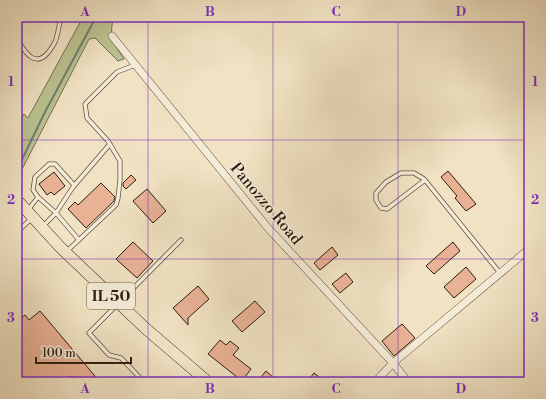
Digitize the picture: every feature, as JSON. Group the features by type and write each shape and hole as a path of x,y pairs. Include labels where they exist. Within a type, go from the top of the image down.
{"main road":[{"name":"IL 50","path":"25,208 66,253 118,303 205,380"}],"street":[{"name":"Panozzo Road","path":"112,36 268,228 393,363 408,382"},
{"path":"375,382 393,363 529,249"}],"lane":[{"path":"17,39 30,57 36,59 42,58 47,54 55,41 61,17"},
{"path":"66,253 116,205 118,198 120,161 110,144 86,118 85,104 117,72 135,65"},
{"path":"42,227 56,213 74,185 110,144"},
{"path":"74,185 55,164 49,164 35,177 33,190 38,197 56,213 79,240"},
{"path":"425,180 387,209 381,208 376,200 376,193 386,182 401,173 414,172 425,180 500,273"},
{"path":"17,232 25,208 38,197"},
{"path":"144,382 121,358 109,355 88,333 181,240"}],"green space":[{"path":"83,17 114,17 112,24 113,40 124,59 118,61 95,38 89,39 17,179 17,124 24,114 28,118"}],"building":[{"path":"448,171 476,204 466,211 455,198 457,196 441,177"},
{"path":"54,172 65,186 54,195 51,192 47,195 39,184"},
{"path":"131,175 136,180 126,189 123,186 123,183"},
{"path":"101,183 115,197 114,201 86,228 68,209 75,202 78,205"},
{"path":"147,189 166,211 153,223 133,201"},
{"path":"133,242 153,261 137,278 116,259"},
{"path":"453,242 460,251 434,274 426,266"},
{"path":"332,247 338,255 320,270 314,263"},
{"path":"466,267 476,279 454,298 444,287"},
{"path":"346,273 353,282 340,293 332,284"},
{"path":"198,286 209,299 188,318 188,325 173,308"},
{"path":"255,301 265,312 242,332 232,321"},
{"path":"40,311 100,382 77,382 72,376 64,382 17,382 17,321 25,315 29,320"},
{"path":"402,324 415,338 394,356 382,341"},
{"path":"220,340 226,345 230,341 239,348 233,355 251,369 242,381 208,354"},
{"path":"266,371 275,379 272,382 257,382"},
{"path":"314,373 326,382 307,382"}],"waterway":[{"path":"17,170 45,112 96,17"}],"railway":[{"path":"17,324 23,319"}]}
